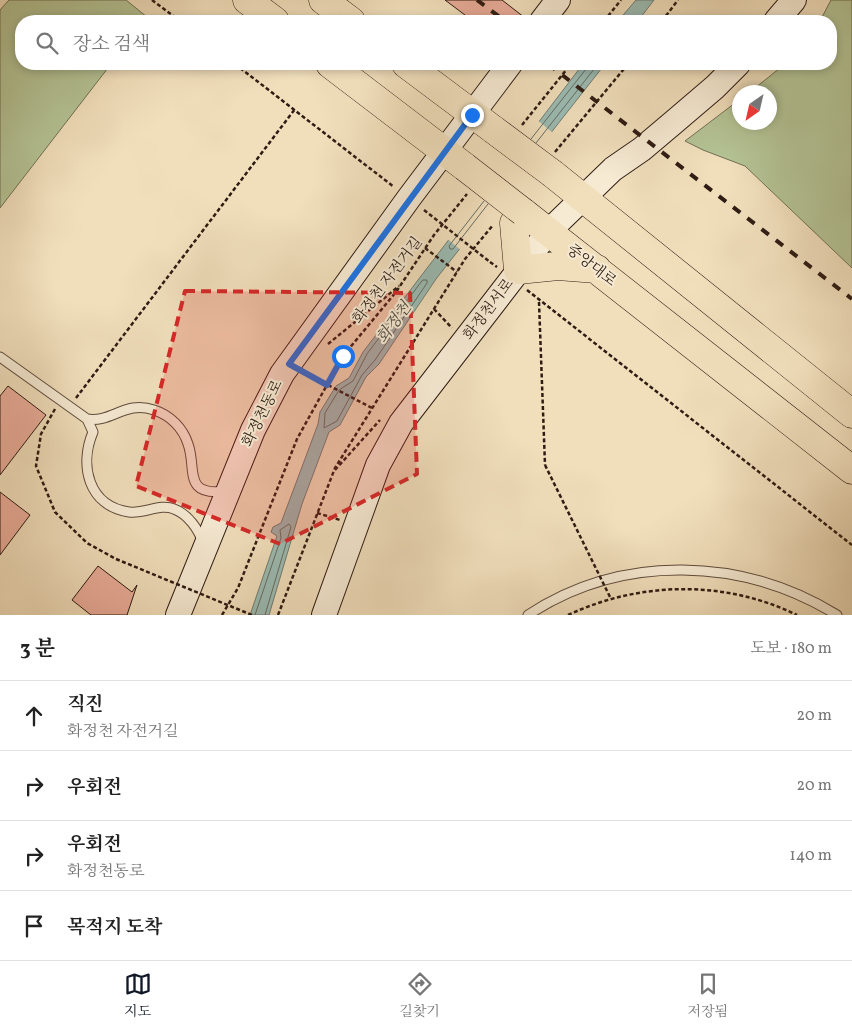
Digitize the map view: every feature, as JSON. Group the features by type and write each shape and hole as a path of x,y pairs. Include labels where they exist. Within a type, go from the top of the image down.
{"main road":[{"path":"247,0 266,15"},
{"path":"323,0 343,15"},
{"name":"중앙대로","path":"338,70 444,151 468,178 510,214 549,231 852,470"},
{"path":"414,70 483,122 551,167 584,198 852,414"},
{"path":"510,214 515,274 558,266 597,269"}],"street":[{"path":"547,15 558,0"},
{"path":"781,15 794,0"},
{"name":"화정천동로","path":"178,615 253,430 294,357 416,204 444,151 483,122 507,70"},
{"name":"화정천서로","path":"324,615 378,465 401,423 549,231 613,169 668,128 732,70"}],"lane":[{"path":"0,357 87,420 93,432 87,447 85,464 89,481 98,495 112,506 128,512 146,512 163,507 175,509 195,526 205,547"},
{"path":"87,420 104,419 119,411 136,407 153,409 168,416 181,429 189,445 191,474 196,483 206,490 227,492"},
{"path":"528,615 551,602 594,583 639,572 686,569 732,573 755,578 799,594 837,615"}],"path":[{"path":"152,0 172,15"},
{"path":"609,15 621,0"},
{"path":"667,15 678,0"},
{"path":"243,70 490,262 515,274 539,300 852,545"},
{"path":"521,126 566,70"},
{"path":"551,167 624,70"},
{"path":"69,407 295,109"},
{"name":"화정천 자전거길","path":"222,615 238,588 297,438 343,356 402,284 468,178"},
{"path":"278,615 333,473 465,259 510,214"},
{"path":"425,248 457,272"},
{"path":"372,408 327,385 294,357 330,344 402,284"},
{"path":"539,300 544,465 611,599"},
{"path":"434,310 465,339"},
{"path":"60,401 41,434 36,466 55,512 86,543 116,558 252,615"},
{"path":"333,473 382,417 410,411"},
{"path":"317,513 355,525"},
{"path":"568,615 611,599 647,591 702,590 756,599 797,615"}],"highlighted area":[{"path":"185,291 410,293 417,474 280,544 136,486"}],"green space":[{"path":"9,0 126,0 145,15 15,15 15,70 106,70 0,208 0,10"},
{"path":"831,0 852,0 852,268 745,166 685,141 732,105 732,130 777,130 777,85 759,85 778,70 837,70 837,15 823,15"}],"water":[{"path":"636,0 654,0 643,15 623,15"},
{"name":"화정천","path":"578,70 600,70 436,279 379,364 366,377 340,425 329,432 302,504 269,615 250,615 277,536 271,532 273,527 281,523 318,424 320,412 336,386 349,378 363,352"}],"pier":[{"path":"536,119 553,133 462,251 446,238"}],"building":[{"path":"445,0 502,0 521,15 465,15"},
{"path":"8,386 46,415 0,475 0,396"},
{"path":"0,492 30,515 0,555"},
{"path":"98,566 132,592 137,585 127,615 91,615 72,600"}],"railway":[{"path":"477,0 497,15"},
{"path":"556,70 852,299"}],"route":[{"path":"343,356 327,385 289,364 409,198 472,115"}]}
